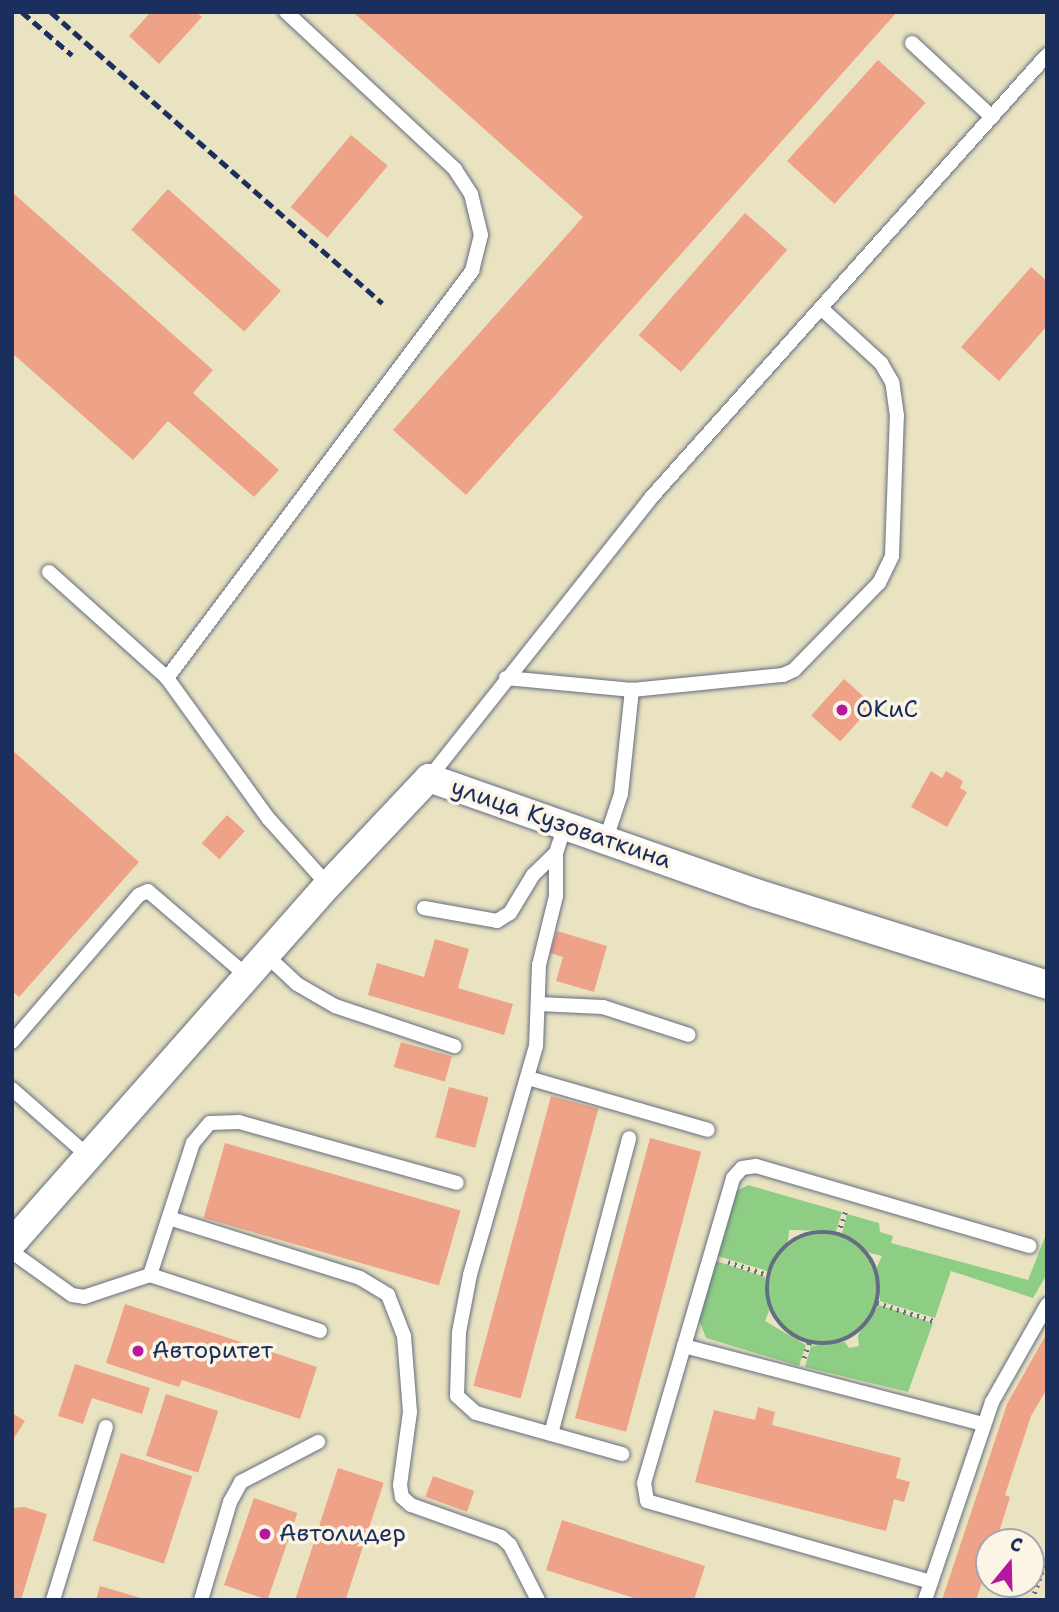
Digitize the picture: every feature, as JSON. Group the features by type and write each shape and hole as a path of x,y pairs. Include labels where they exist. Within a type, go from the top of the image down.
{"street":[{"name":"улица Кузоваткина","path":"12,1243 328,885 429,778 897,940 1047,985"}],"lane":[{"path":"167,678 472,271 481,235 471,194 456,169 286,12"},
{"path":"912,43 992,117"},
{"path":"429,778 649,500 1047,55"},
{"path":"506,678 632,690 771,677 794,670 887,572 892,556 897,416 892,382 881,363 821,308"},
{"path":"49,572 167,678 268,818 328,885"},
{"path":"606,839 621,794 632,690"},
{"path":"565,825 556,853 558,882 541,950 536,1046 470,1275 459,1332 457,1396 476,1413 622,1454"},
{"path":"424,908 497,921 510,913 533,875 556,853"},
{"path":"12,1042 139,895 148,891 247,976"},
{"path":"266,955 297,984 335,1006 454,1046"},
{"path":"538,1004 603,1007 690,1035"},
{"path":"528,1078 708,1130"},
{"path":"12,1089 87,1155"},
{"path":"150,1275 200,1130 228,1120 457,1183"},
{"path":"551,1434 629,1138"},
{"path":"931,1582 647,1501 644,1483 733,1178 742,1168 756,1166 1030,1246"},
{"path":"169,1218 360,1278 387,1295 404,1336 410,1400 400,1485 402,1497 411,1505 501,1537 510,1545 538,1600"},
{"path":"12,1252 72,1295 84,1297 150,1275 320,1331"},
{"path":"925,1600 983,1424 1003,1379 1047,1305"},
{"path":"684,1346 983,1424"},
{"path":"53,1600 106,1427"},
{"path":"201,1600 230,1502 241,1482 318,1442"}],"path":[{"path":"810,1234 838,1234 856,1243 874,1265 877,1303 864,1326 849,1338 812,1343 786,1331 774,1317 768,1298 768,1275 779,1254 793,1241 810,1234"},
{"path":"710,1257 768,1275"},
{"path":"877,1303 934,1321"},
{"path":"1032,1600 1047,1557"}],"green space":[{"path":"748,1185 842,1212 836,1231 789,1230 788,1241 767,1271 718,1256 737,1191"},
{"path":"847,1214 879,1223 880,1232 893,1236 891,1243 1028,1280 1047,1232 1047,1274 1033,1298 951,1271 935,1318 880,1301 877,1267 882,1256 870,1253 842,1233"},
{"path":"823,1234 844,1238 861,1250 873,1267 877,1288 873,1309 861,1326 844,1338 823,1342 802,1338 785,1326 773,1309 769,1288 773,1267 785,1250 802,1238"},
{"path":"716,1261 765,1277 769,1311 765,1321 806,1345 799,1366 706,1338 699,1320"},
{"path":"879,1305 933,1323 908,1392 805,1367 811,1346 845,1342 849,1348 859,1346 858,1335"}],"building":[{"path":"151,12 196,12 202,17 159,64 129,36"},
{"path":"353,12 897,12 466,495 393,430 583,217"},
{"path":"878,60 926,103 835,204 787,161"},
{"path":"351,135 388,166 327,238 291,207"},
{"path":"168,189 281,291 244,332 131,230"},
{"path":"12,192 213,370 193,393 279,470 254,497 168,421 133,460 12,353"},
{"path":"745,213 787,250 681,372 639,335"},
{"path":"1031,267 1047,281 1047,326 999,381 961,347"},
{"name":"ОКиС","path":"844,679 873,705 840,742 811,715"},
{"path":"12,750 139,862 19,997 12,991"},
{"path":"931,771 942,778 946,771 963,781 960,788 967,792 947,827 911,807"},
{"path":"227,815 245,831 219,859 202,843"},
{"path":"557,931 607,946 594,992 556,981 563,957 550,953"},
{"path":"435,939 469,949 458,988 513,1004 504,1035 368,995 377,963 424,977"},
{"path":"401,1042 452,1057 445,1082 394,1067"},
{"path":"449,1087 489,1098 475,1148 436,1137"},
{"path":"551,1096 598,1109 521,1398 473,1386"},
{"path":"650,1138 701,1152 626,1432 575,1418"},
{"path":"225,1143 461,1211 439,1286 204,1218"},
{"path":"125,1304 317,1367 300,1419 182,1380 179,1387 106,1363"},
{"path":"1047,1333 1047,1389 1031,1416 1005,1495 1010,1497 1000,1528 975,1528 976,1600 942,1600 1007,1404"},
{"path":"75,1364 150,1388 142,1414 92,1398 83,1424 58,1416"},
{"path":"166,1394 218,1411 198,1473 146,1456"},
{"path":"758,1407 775,1412 772,1425 901,1458 896,1478 910,1482 904,1502 894,1499 886,1531 695,1482 714,1410 755,1420"},
{"path":"12,1413 25,1421 12,1441"},
{"path":"121,1453 192,1476 164,1564 93,1540"},
{"path":"338,1468 384,1483 346,1600 295,1600"},
{"path":"433,1476 474,1491 467,1512 425,1497"},
{"path":"254,1498 297,1513 268,1600 224,1585"},
{"path":"24,1507 47,1514 21,1600 12,1600 12,1508"},
{"path":"562,1520 705,1566 694,1600 640,1600 546,1570"},
{"path":"100,1586 144,1599 144,1600 96,1600"}],"railway":[{"path":"22,12 72,55"},
{"path":"51,12 382,303"}],"place":[{"name":"ОКиС","path":"842,710"},
{"name":"Авторитет","path":"138,1351"},
{"name":"Автолидер","path":"265,1534"}]}
